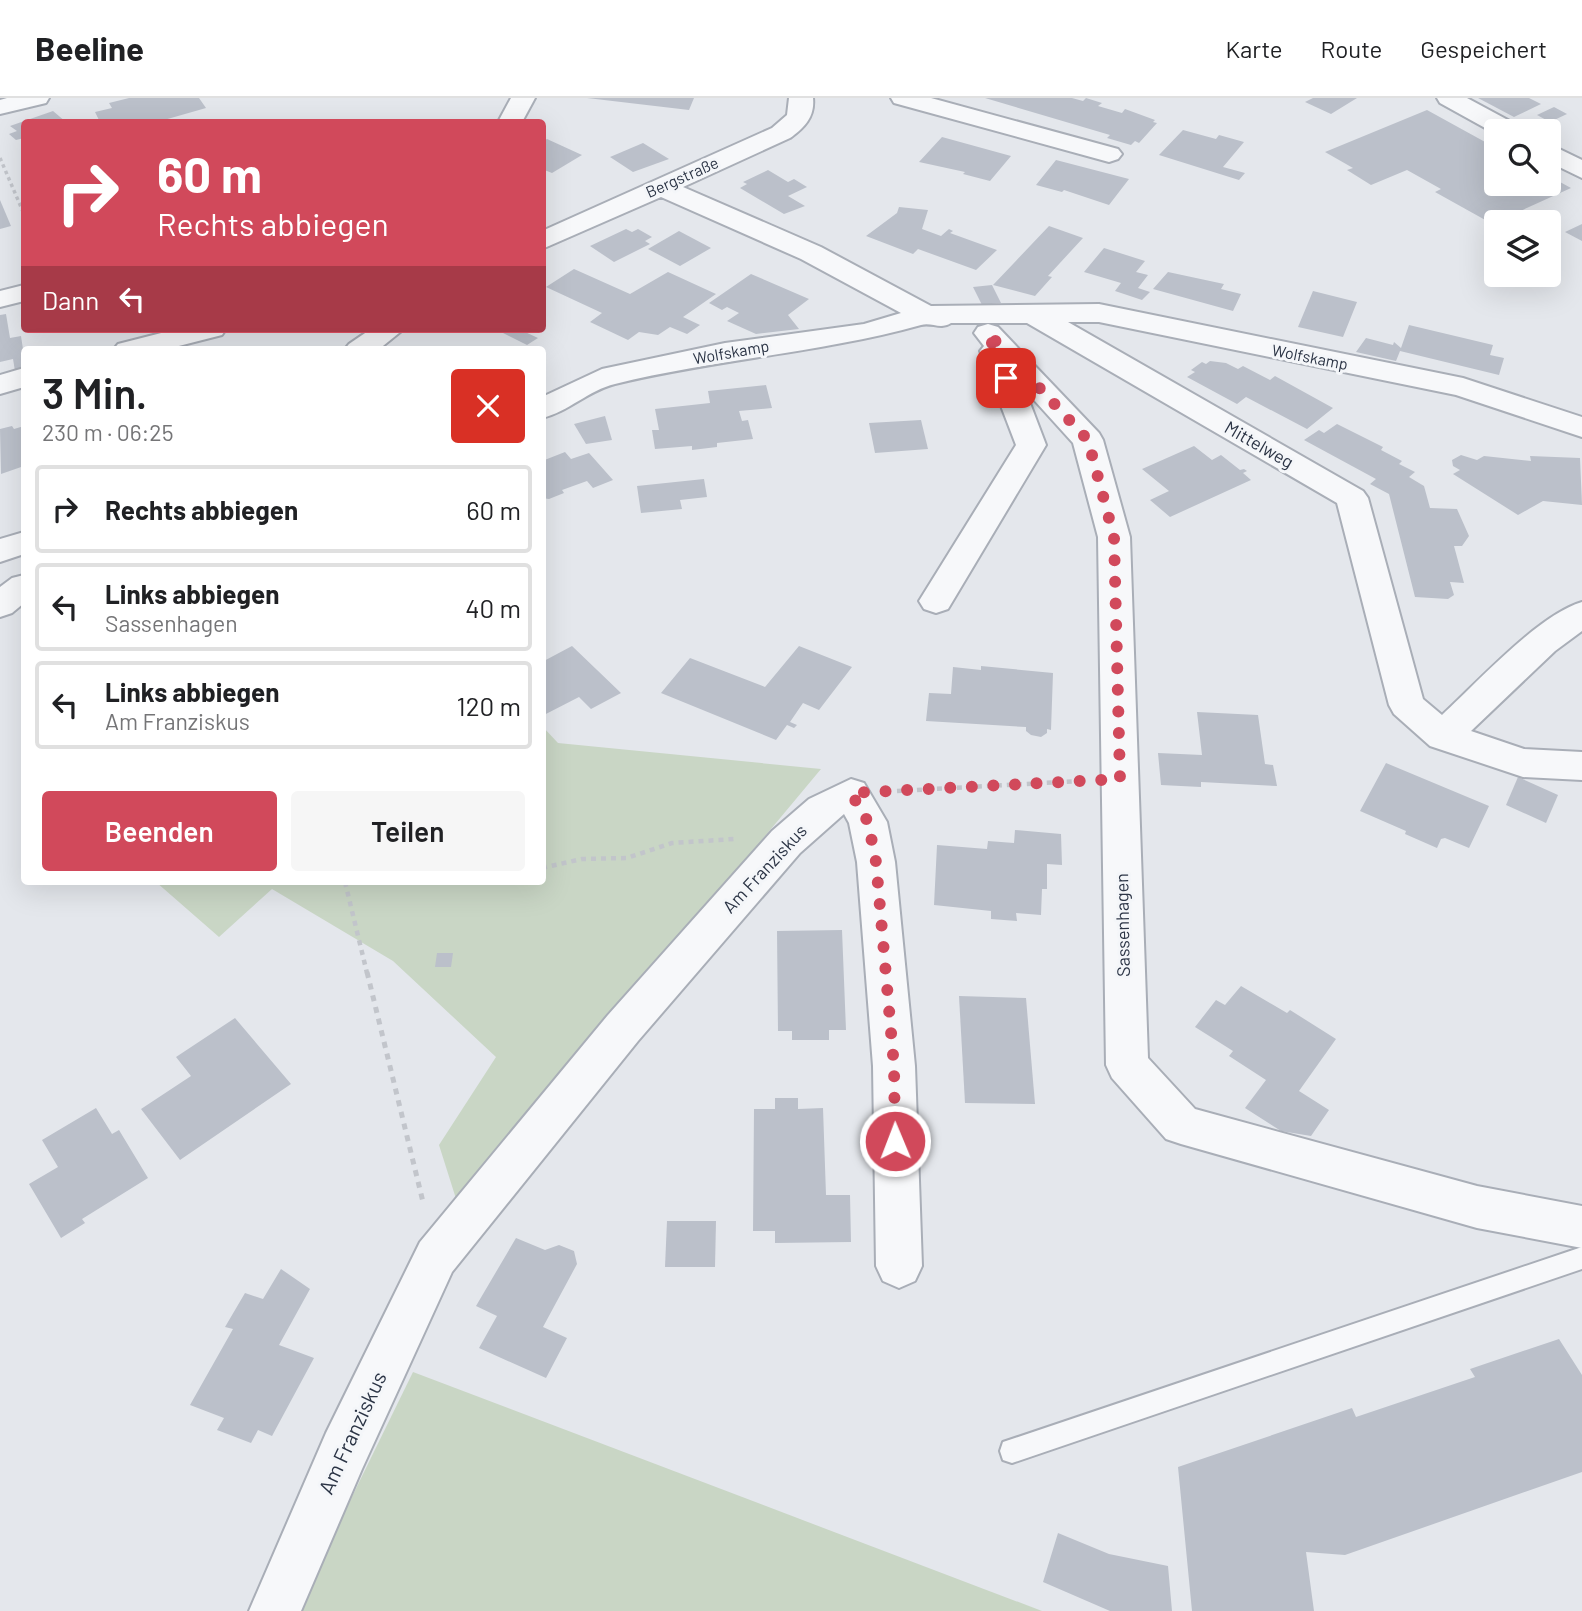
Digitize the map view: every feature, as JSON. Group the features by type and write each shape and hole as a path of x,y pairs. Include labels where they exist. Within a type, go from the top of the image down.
{"street":[{"path":"0,107 37,98"},
{"path":"512,119 523,98"},
{"name":"Bergstraße","path":"546,239 781,133 797,122 803,110 801,98"},
{"path":"903,98 1109,154"},
{"path":"1449,98 1488,119"},
{"path":"1561,159 1582,170"},
{"path":"661,187 811,253 926,315 988,333 1031,445 936,601"},
{"path":"0,299 21,294"},
{"name":"Wolfskamp","path":"1033,314 1099,313 1463,387 1582,428"},
{"path":"926,315 1033,314"},
{"name":"Mittelweg","path":"1033,314 1352,498 1407,705 1443,736 1523,763 1582,766"},
{"name":"Wolfskamp","path":"546,407 602,378 725,352 866,332 926,315"},
{"path":"144,346 196,333"},
{"path":"365,346 384,333"},
{"name":"Sassenhagen","path":"988,333 1088,440 1114,537 1127,1065 1181,1125 1477,1207 1582,1227"},
{"path":"0,385 21,378"},
{"path":"0,551 21,544"},
{"path":"0,605 21,588"},
{"path":"1443,736 1543,642 1582,614"},
{"path":"851,793 868,822 876,862 894,1066 899,1266"},
{"name":"Am Franziskus","path":"275,1611 344,1451 436,1257 623,1028 786,842 822,810 851,793"}],"lane":[{"path":"1012,1451 1582,1258"}],"path":[{"path":"0,158 21,207"},
{"path":"851,793 1120,779"},
{"path":"546,867 582,859 626,858 672,843 727,838 786,842"},
{"path":"346,885 436,1257"}],"green space":[{"path":"546,730 558,743 821,769 458,1205 439,1145 496,1057 393,961 272,889 219,937 159,885 546,885"},
{"path":"413,1372 1042,1611 296,1611"}],"building":[{"path":"129,98 199,98 206,108 168,119 98,119 95,112 112,108 109,103"},
{"path":"587,98 694,98 689,110"},
{"path":"985,98 1072,98 1083,101 1086,98 1102,103 1098,106 1122,113 1125,109 1157,123 1139,143 1135,141 1131,145 1107,138 1110,135"},
{"path":"1313,98 1357,98 1331,114 1305,102"},
{"path":"1478,98 1529,98 1541,104 1514,117"},
{"path":"1554,107 1567,114 1556,119 1544,119 1537,115"},
{"path":"1427,110 1484,141 1484,196 1553,196 1523,210 1484,210 1484,219 1435,192 1441,189 1407,170 1371,185 1347,170 1353,168 1325,152"},
{"path":"53,111 62,119 30,119"},
{"path":"21,122 21,139 16,140 9,134 17,131 10,126"},
{"path":"1183,130 1216,139 1219,135 1244,142 1223,167 1245,173 1239,180 1159,155"},
{"path":"942,137 1011,156 990,181 963,174 965,172 919,162"},
{"path":"546,140 582,155 552,173 546,171"},
{"path":"643,143 669,159 633,172 610,157"},
{"path":"1056,160 1129,179 1109,205 1064,190 1062,192 1036,185"},
{"path":"768,170 788,182 794,179 807,187 788,196 805,206 784,214 740,188 747,184 743,182"},
{"path":"1561,183 1571,188 1561,193"},
{"path":"0,200 11,226 0,229"},
{"path":"899,207 928,210 922,229 941,236 949,229 953,231 950,233 997,250 976,270 918,249 913,254 866,236 897,213"},
{"path":"1582,224 1582,241 1565,232"},
{"path":"1049,226 1083,238 1048,276 1052,277 1035,296 993,285"},
{"path":"626,229 632,232 638,229 652,237 645,241 650,244 614,262 590,246"},
{"path":"679,231 711,248 680,266 648,249"},
{"path":"1104,248 1145,261 1136,272 1148,275 1138,288 1150,292 1142,300 1115,291 1121,283 1084,272"},
{"path":"574,269 630,294 668,272 716,294 683,317 700,325 687,334 670,327 658,335 639,332 628,340 590,322 602,313 546,287"},
{"path":"1168,272 1224,284 1221,289 1241,294 1233,311 1153,289"},
{"path":"751,274 809,299 788,315 799,329 756,334 727,321 739,313 727,307 722,310 709,303"},
{"path":"992,285 1001,303 982,305 973,287"},
{"path":"1313,291 1357,302 1343,337 1298,327"},
{"path":"6,314 10,338 21,336 21,369 15,371 13,359 0,362 0,315"},
{"path":"1409,325 1493,345 1490,355 1504,358 1499,375 1400,351 1396,361 1356,352 1366,338 1393,345 1394,342 1401,348"},
{"path":"503,333 527,333 538,338 527,345"},
{"path":"1210,361 1226,363 1238,369 1243,366 1270,380 1275,376 1333,408 1307,429 1246,397 1237,404 1187,377 1195,372 1191,370 1202,362 1206,364"},
{"path":"766,385 772,408 739,411 742,421 748,420 753,439 717,443 717,447 692,450 692,446 655,449 652,430 659,430 655,409 710,403 708,391"},
{"path":"605,416 612,440 586,444 574,424"},
{"path":"921,420 928,449 875,453 869,423"},
{"path":"1337,424 1383,447 1381,450 1402,461 1399,464 1415,472 1409,477 1424,486 1430,508 1457,509 1469,536 1462,546 1454,546 1464,583 1450,582 1454,595 1448,599 1415,597 1389,494 1370,484 1376,479 1304,440 1319,430 1324,433"},
{"path":"21,427 21,467 1,474 0,429"},
{"path":"1194,446 1212,460 1221,455 1240,470 1247,471 1243,473 1251,480 1170,517 1150,500 1169,491 1142,469"},
{"path":"565,452 571,459 589,453 613,480 593,488 587,481 546,499 546,459"},
{"path":"1461,455 1477,460 1484,456 1531,461 1530,456 1580,458 1582,505 1543,501 1518,515 1453,474 1460,470 1453,466 1452,460"},
{"path":"704,479 707,497 680,500 682,509 641,513 637,486"},
{"path":"572,646 621,693 591,709 579,697 546,714 546,660"},
{"path":"799,646 852,667 819,710 803,703 790,722 797,725 794,728 787,725 776,740 661,693 690,658 765,687"},
{"path":"981,666 1053,673 1051,730 1047,729 1047,733 1041,737 1031,735 1026,731 1026,727 926,721 929,693 951,694 953,667 981,670"},
{"path":"1197,712 1258,715 1265,764 1273,765 1277,786 1201,782 1201,787 1161,785 1158,753 1202,755"},
{"path":"1386,763 1489,806 1469,848 1445,838 1441,839 1437,848 1360,811"},
{"path":"1518,777 1558,795 1546,823 1506,805"},
{"path":"1015,830 1061,834 1062,865 1047,864 1047,889 1042,889 1041,915 1016,913 1017,921 991,919 991,911 934,905 937,845 987,849 988,841 1014,843"},
{"path":"842,930 846,1030 829,1030 829,1040 792,1040 792,1031 778,1031 777,931"},
{"path":"437,953 453,953 451,967 435,967"},
{"path":"1241,986 1287,1013 1290,1010 1336,1039 1299,1091 1329,1110 1311,1136 1281,1131 1245,1108 1266,1080 1229,1056 1233,1051 1195,1027 1216,1000 1225,1005"},
{"path":"959,996 1026,998 1035,1104 965,1103"},
{"path":"235,1018 291,1084 180,1160 141,1109 191,1076 176,1057"},
{"path":"775,1098 798,1098 798,1109 823,1108 826,1195 850,1195 851,1242 775,1243 775,1231 753,1231 754,1109 775,1109"},
{"path":"96,1108 112,1134 119,1130 148,1178 82,1219 85,1223 61,1238 29,1184 58,1167 42,1140"},
{"path":"667,1221 716,1221 715,1267 665,1267"},
{"path":"516,1238 545,1250 559,1245 574,1251 577,1264 543,1327 567,1338 546,1378 479,1348 497,1316 476,1306"},
{"path":"281,1269 310,1289 279,1345 314,1358 272,1436 258,1430 251,1443 217,1430 224,1418 190,1405 233,1329 225,1327 245,1293 263,1299"},
{"path":"1559,1339 1582,1375 1582,1472 1345,1555 1306,1552 1314,1611 1192,1611 1178,1467 1352,1408 1356,1417 1475,1377 1470,1369"},
{"path":"1058,1533 1109,1554 1168,1566 1172,1611 1110,1611 1043,1582"}],"route":[{"path":"895,1141 894,1066 876,862 868,822 851,793 1120,779 1114,537 1088,440 988,333 1006,378"}]}
